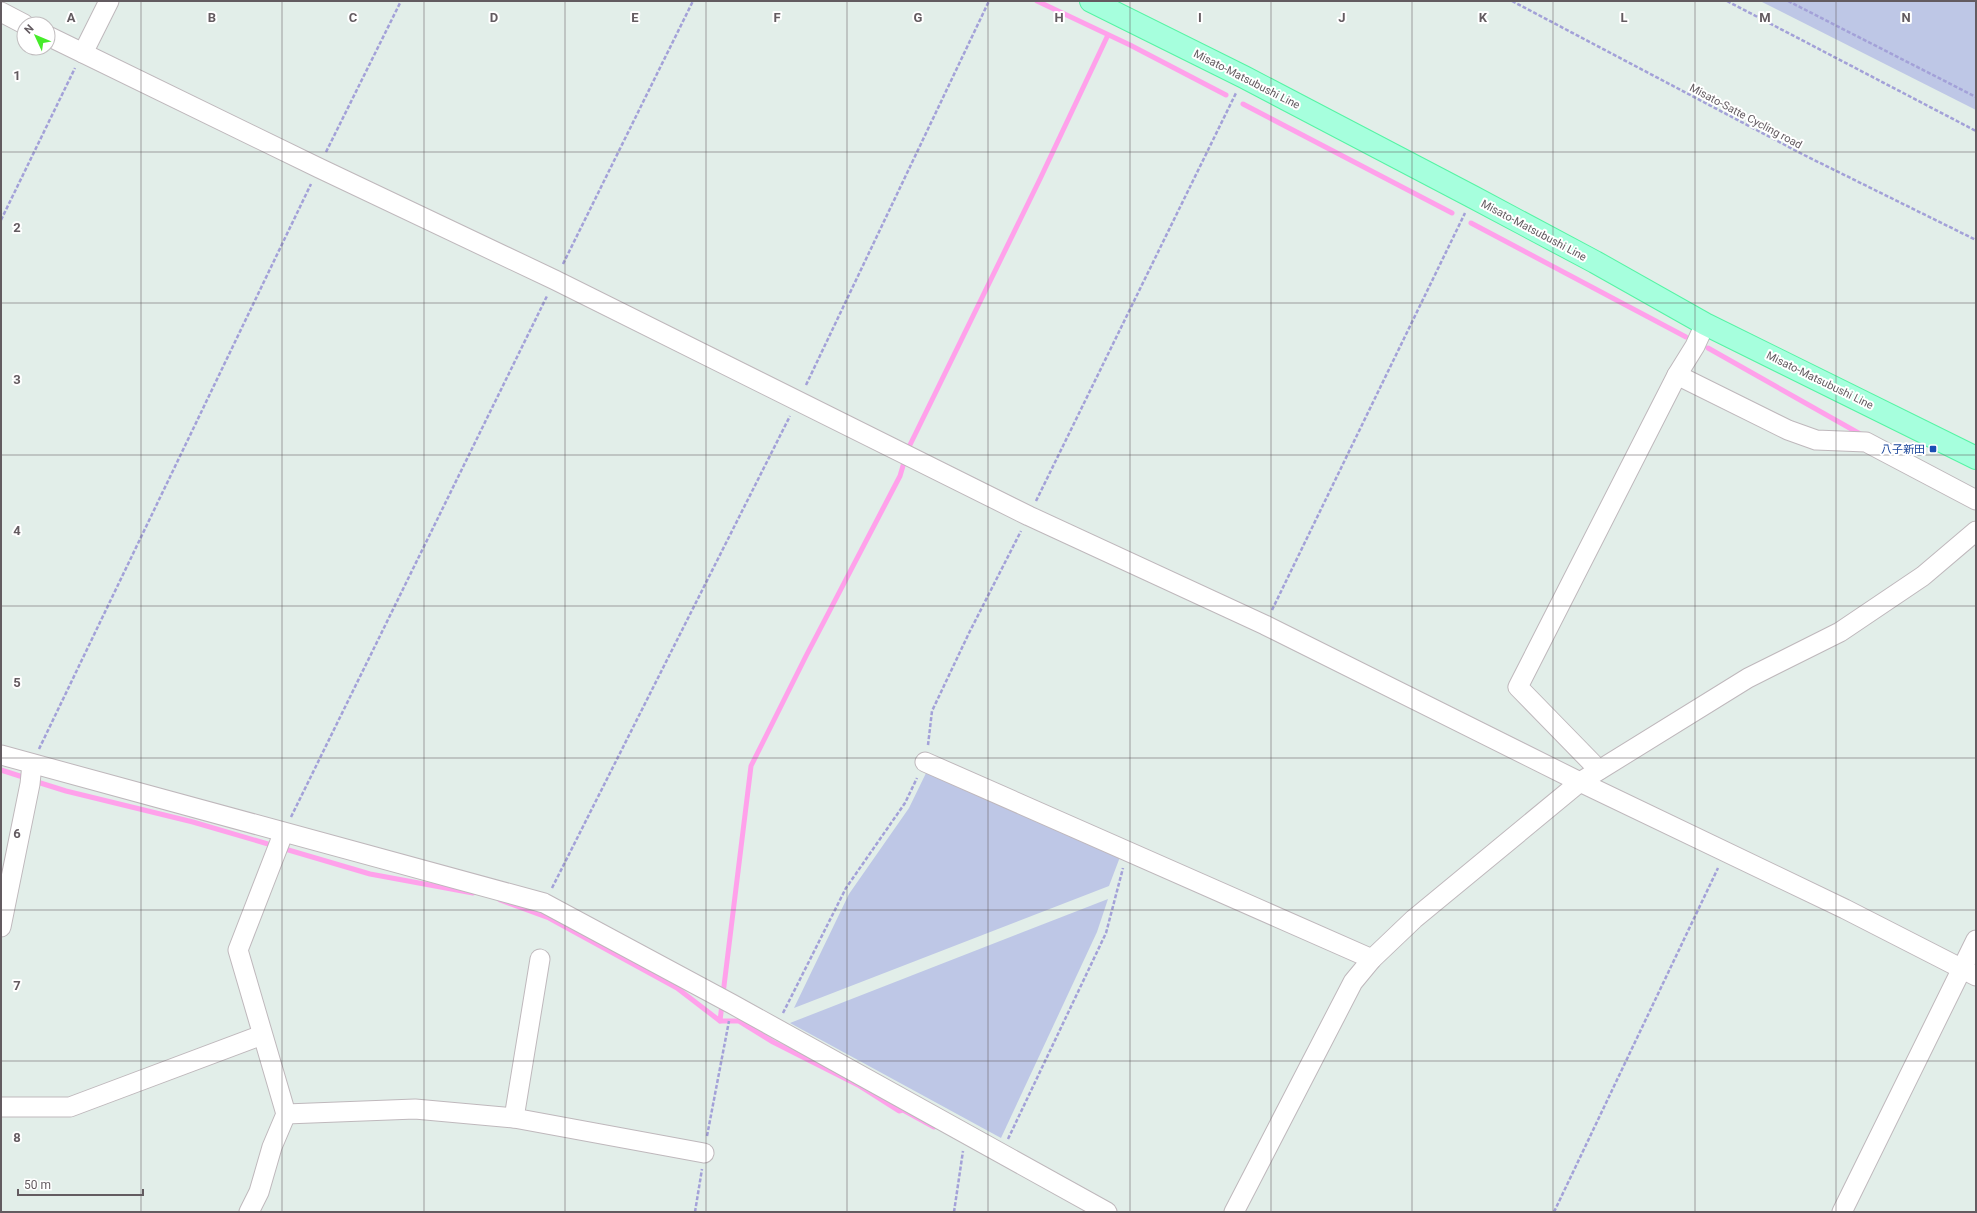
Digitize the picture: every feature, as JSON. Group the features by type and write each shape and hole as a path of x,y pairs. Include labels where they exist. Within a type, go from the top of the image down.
{"main road":[{"name":"Misato-Matsubushi Line","path":"1091,1 1244,77 1473,197 1595,262 1705,324 1976,458"}],"street":[{"path":"83,53 109,1"},
{"path":"1,12 16,20"},
{"path":"56,40 319,168 555,280 1029,516 1265,625 1580,782 1845,909 1969,973"},
{"path":"1599,770 1518,687 1677,375 1695,346 1705,324"},
{"path":"1677,375 1788,430 1816,440 1866,442 1976,500"},
{"path":"1234,1212 1353,982 1372,959 1414,919 1580,782 1748,678 1840,632 1923,576 1976,531"},
{"path":"1,755 283,834 544,903 732,1004 1107,1212"},
{"path":"925,762 1128,850 1372,959"},
{"path":"1,927 30,784 32,764"},
{"path":"249,1212 259,1192 272,1147 286,1114 238,950 283,834"},
{"path":"1842,1212 1969,973 1976,940"},
{"path":"514,1118 540,959"},
{"path":"1,1108 70,1107 262,1035"},
{"path":"286,1114 415,1109 514,1118 704,1153"}],"path":[{"path":"32,764 401,1"},
{"path":"283,834 693,1"},
{"path":"544,903 798,400 989,1"},
{"name":"Misato-Satte Cycling road","path":"1512,1 1804,155 1976,240"},
{"path":"1727,1 1976,131"},
{"path":"1788,1 1976,97"},
{"path":"1,220 83,53"},
{"path":"775,1029 846,888 905,803 925,762 932,712 1244,77"},
{"path":"1265,625 1473,197"},
{"path":"1001,1154 1106,933 1128,850"},
{"path":"1554,1212 1726,852"},
{"path":"695,1212 704,1153 732,1004"},
{"path":"954,1212 965,1134"}],"shaded area":[{"path":"1760,1 1976,1 1976,110"},
{"path":"927,771 1120,857 1109,886 794,1008 849,894 909,808"},
{"path":"1108,899 1097,932 1001,1138 790,1023"}],"waterway":[{"path":"1037,1 1130,45 1226,95"},
{"path":"907,451 1040,179 1107,37"},
{"path":"1243,104 1452,213"},
{"path":"1471,223 1686,337"},
{"path":"1708,348 1862,435"},
{"path":"723,994 751,766 806,656 900,476 905,459"},
{"path":"1,770 26,778"},
{"path":"34,781 66,791 193,822 370,874 473,893"},
{"path":"500,900 549,918 677,988 720,1021 739,1021 773,1042 858,1085 899,1111 903,1110 934,1127"},
{"path":"720,1021 722,1004"}],"place":[{"name":"八子新田","path":"1933,449"}]}
